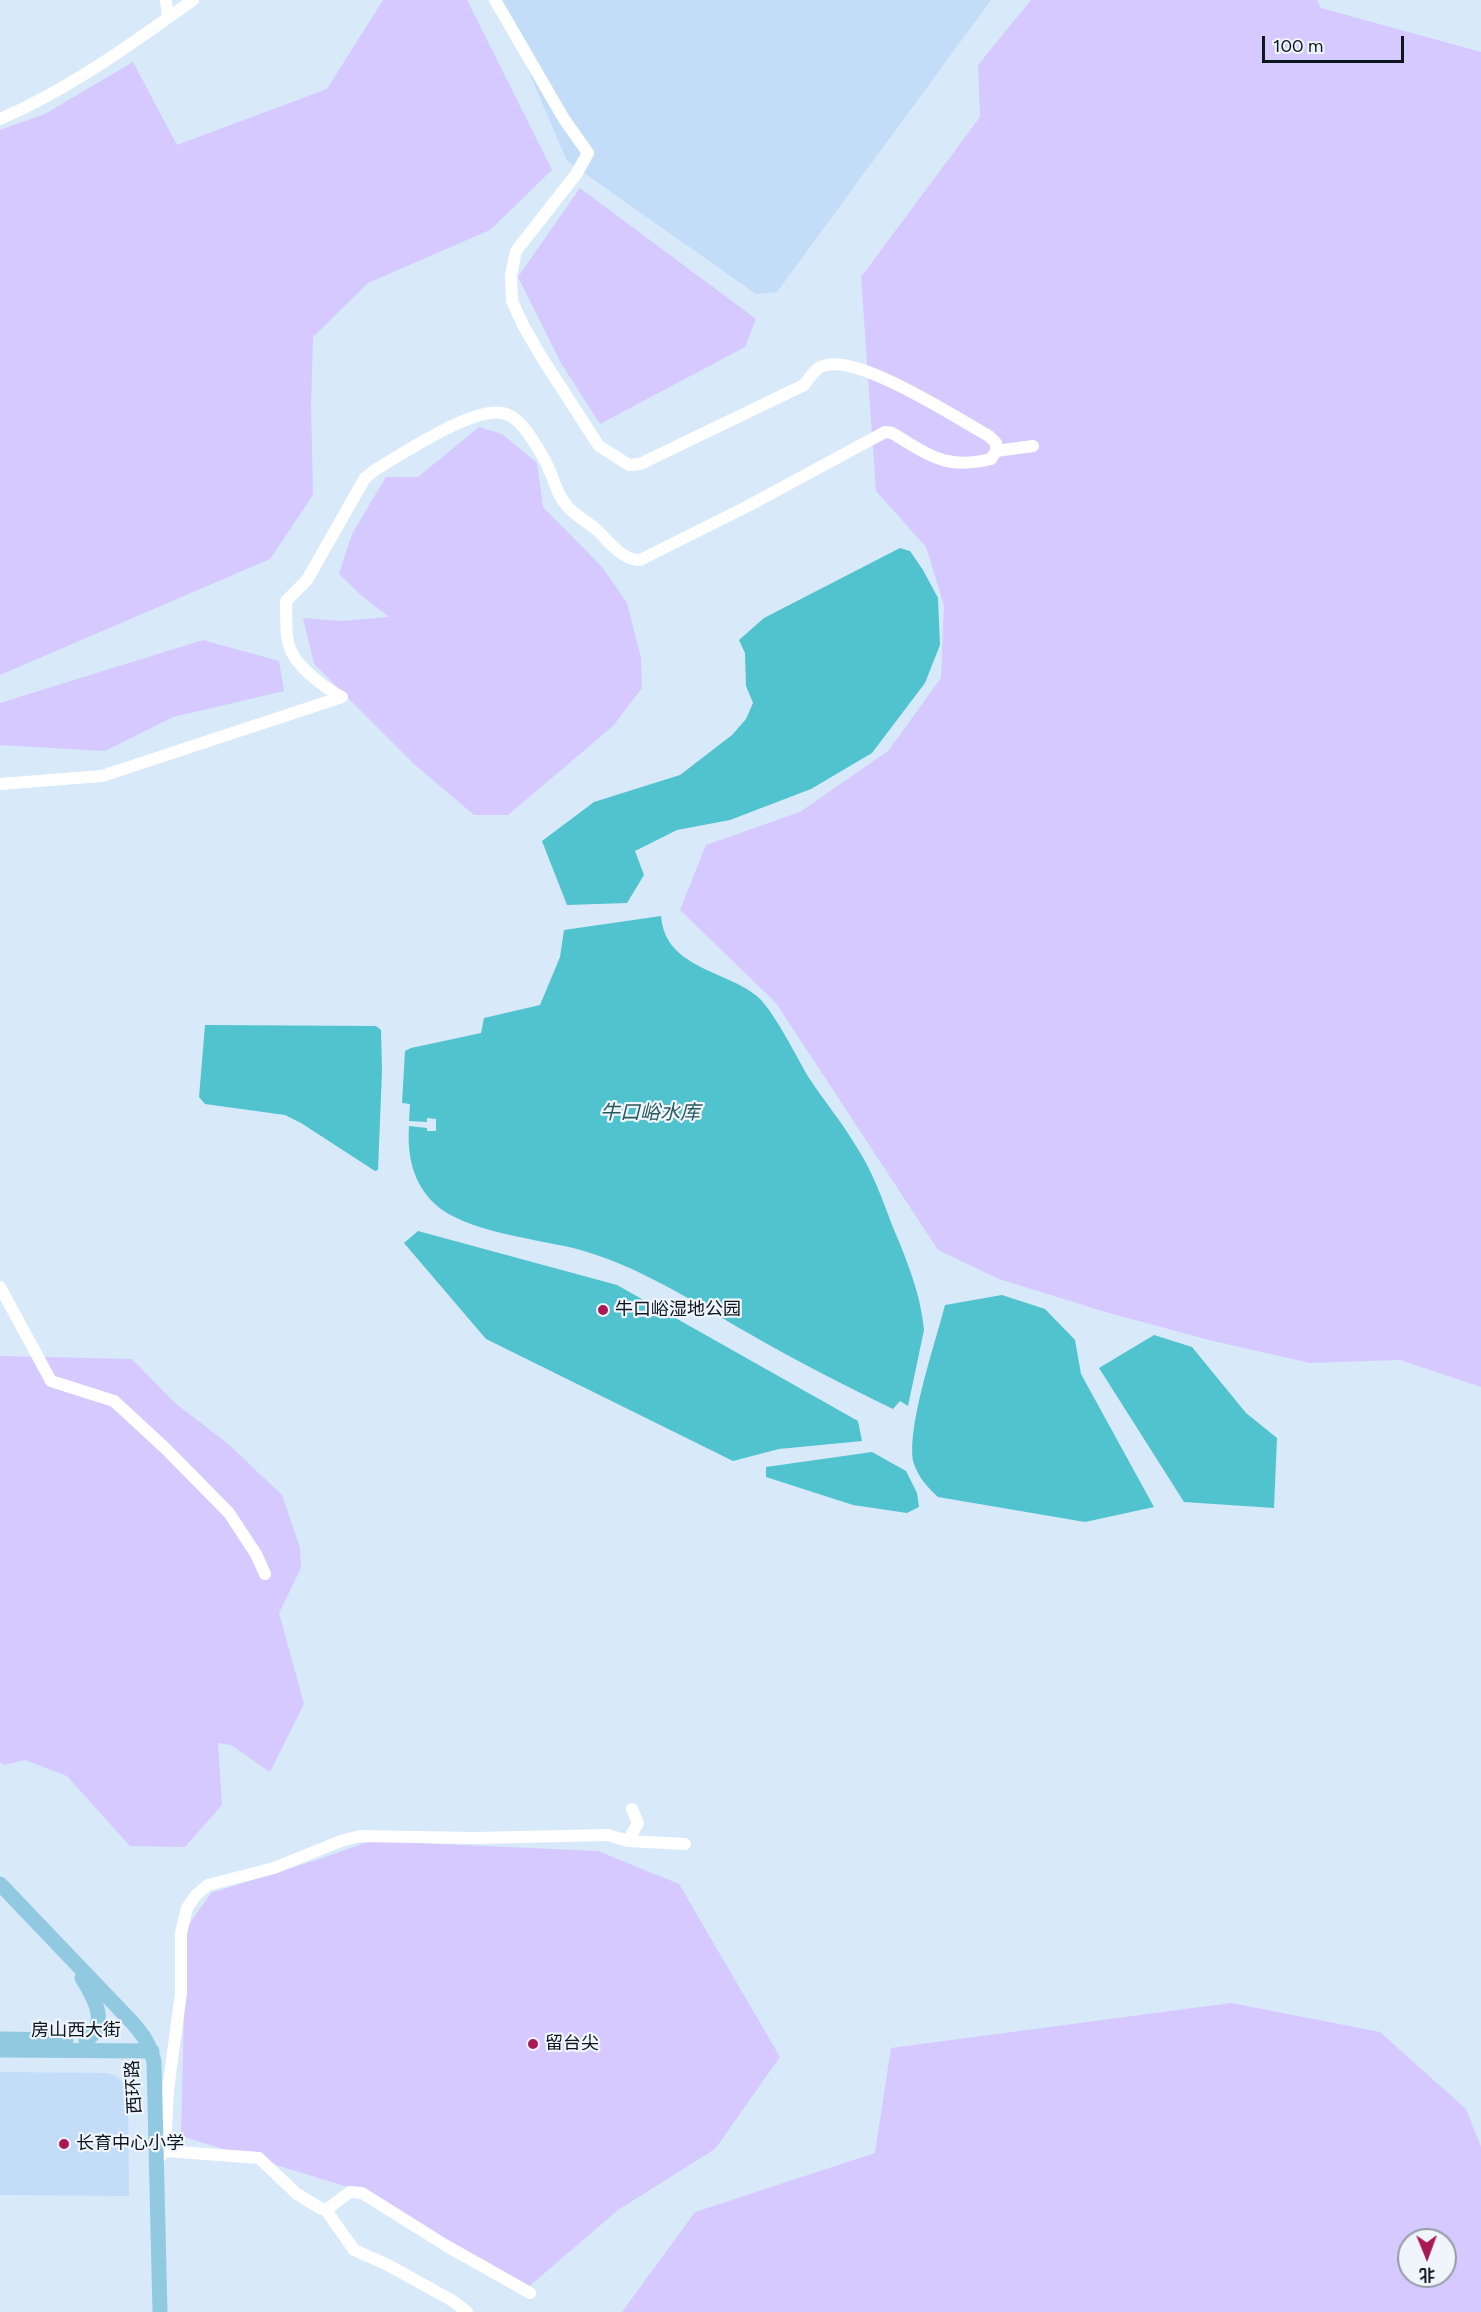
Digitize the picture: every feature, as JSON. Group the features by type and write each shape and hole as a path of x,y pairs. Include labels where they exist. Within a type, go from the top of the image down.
{"main road":[{"name":"西环路","path":"0,1884 130,2020 154,2062 161,2156 160,2312"},
{"name":"西环路","path":"0,1893 146,2046 153,2312"},
{"path":"82,1978 95,2000 98,2015 96,2030 86,2040"},
{"name":"房山西大街","path":"0,2039 86,2040 146,2046"},
{"name":"房山西大街","path":"0,2050 146,2046"}],"street":[{"path":"166,0 168,18"},
{"path":"0,119 37,103 75,81 194,0"},
{"path":"0,784 102,776 342,697 325,688 291,653 287,634 286,601 307,580 365,478 375,470 473,416 493,412 504,413 515,418 530,436 548,467 560,497 569,508 589,522 622,554 632,560 640,560 748,506 885,432 892,433 936,459 964,465 991,459 996,451 996,443 989,436 890,380 861,369 832,364 818,367 804,385 640,464 629,465 599,446 523,325 512,301 511,275 516,251 577,173 588,153 564,119 495,0"},
{"path":"996,451 1033,446"},
{"path":"0,1287 51,1380 114,1401 166,1449 229,1513 256,1554 266,1574"},
{"path":"628,1841 638,1823 632,1809"},
{"path":"467,2312 453,2301 388,2265 354,2250 326,2210 297,2194 259,2158 161,2156 181,1993 183,1920 187,1908 196,1895 208,1885 274,1868 342,1840 360,1836 479,1838 608,1835 628,1841 685,1844"},
{"path":"326,2210 350,2192 362,2193 445,2245 530,2292"}],"shaded area":[{"path":"383,0 467,0 552,170 490,230 368,283 313,337 311,408 313,495 270,559 0,675 0,130 45,114 133,62 177,145 327,89"},
{"path":"498,0 991,0 777,292 756,294 567,161"},
{"path":"1031,0 1317,0 1321,8 1481,52 1481,1387 1400,1360 1310,1363 1213,1341 1109,1313 999,1279 938,1250 776,1003 680,910 706,845 800,812 888,751 941,678 944,605 926,547 876,491 861,277 980,117 978,65"},
{"path":"580,188 756,319 745,347 600,424 561,363 518,277"},
{"path":"479,427 502,434 537,463 543,507 602,567 627,603 641,658 642,688 613,726 508,815 474,815 413,763 314,664 303,618 341,621 389,617 339,574 352,534 386,477 418,477"},
{"path":"203,640 279,661 284,691 173,717 105,751 0,745 0,703"},
{"path":"0,1356 132,1359 175,1403 227,1443 282,1495 300,1548 301,1568 279,1613 304,1704 270,1772 231,1745 218,1743 222,1805 185,1847 130,1846 67,1776 25,1760 4,1765 0,1762"},
{"path":"370,1841 598,1851 679,1884 780,2057 715,2149 618,2210 526,2289 348,2187 181,2136 186,1937 190,1923 211,1893"},
{"path":"1231,2003 1380,2032 1466,2109 1481,2147 1481,2312 622,2312 695,2212 875,2153 891,2048"},
{"name":"长育中心小学","path":"0,2072 107,2073 121,2080 128,2093 129,2196 0,2195"}],"water":[{"path":"900,548 910,551 938,598 940,645 925,683 872,753 811,789 730,820 677,830 635,851 644,875 627,903 567,905 542,841 594,802 680,775 732,735 746,719 753,703 746,686 745,653 739,640 764,618"},
{"name":"牛口峪水库","path":"661,916 665,934 673,947 685,958 745,988 765,1004 809,1078 862,1155 907,1263 922,1317 924,1330 908,1406 900,1401 893,1409 820,1373 641,1273 573,1248 501,1233 464,1221 436,1205 417,1179 409,1148 409,1126 436,1131 436,1119 427,1118 427,1122 409,1121 410,1104 402,1103 405,1051 481,1033 484,1018 540,1005 560,957 564,930"},
{"path":"205,1025 376,1026 381,1030 382,1071 378,1170 375,1171 285,1115 205,1104 199,1097"},
{"path":"418,1231 617,1285 858,1421 862,1441 779,1449 733,1461 486,1339 404,1243"},
{"path":"1002,1295 1045,1309 1075,1340 1081,1374 1154,1507 1085,1522 938,1497 918,1474 912,1449 917,1409 945,1305"},
{"path":"1154,1335 1192,1347 1246,1413 1277,1438 1274,1508 1184,1502 1099,1368"},
{"path":"872,1452 906,1471 917,1493 919,1507 907,1513 853,1505 766,1477 766,1467"}],"place":[{"name":"牛口峪湿地公园","path":"603,1310"},
{"name":"留台尖","path":"533,2044"},
{"name":"长育中心小学","path":"64,2144"}]}
